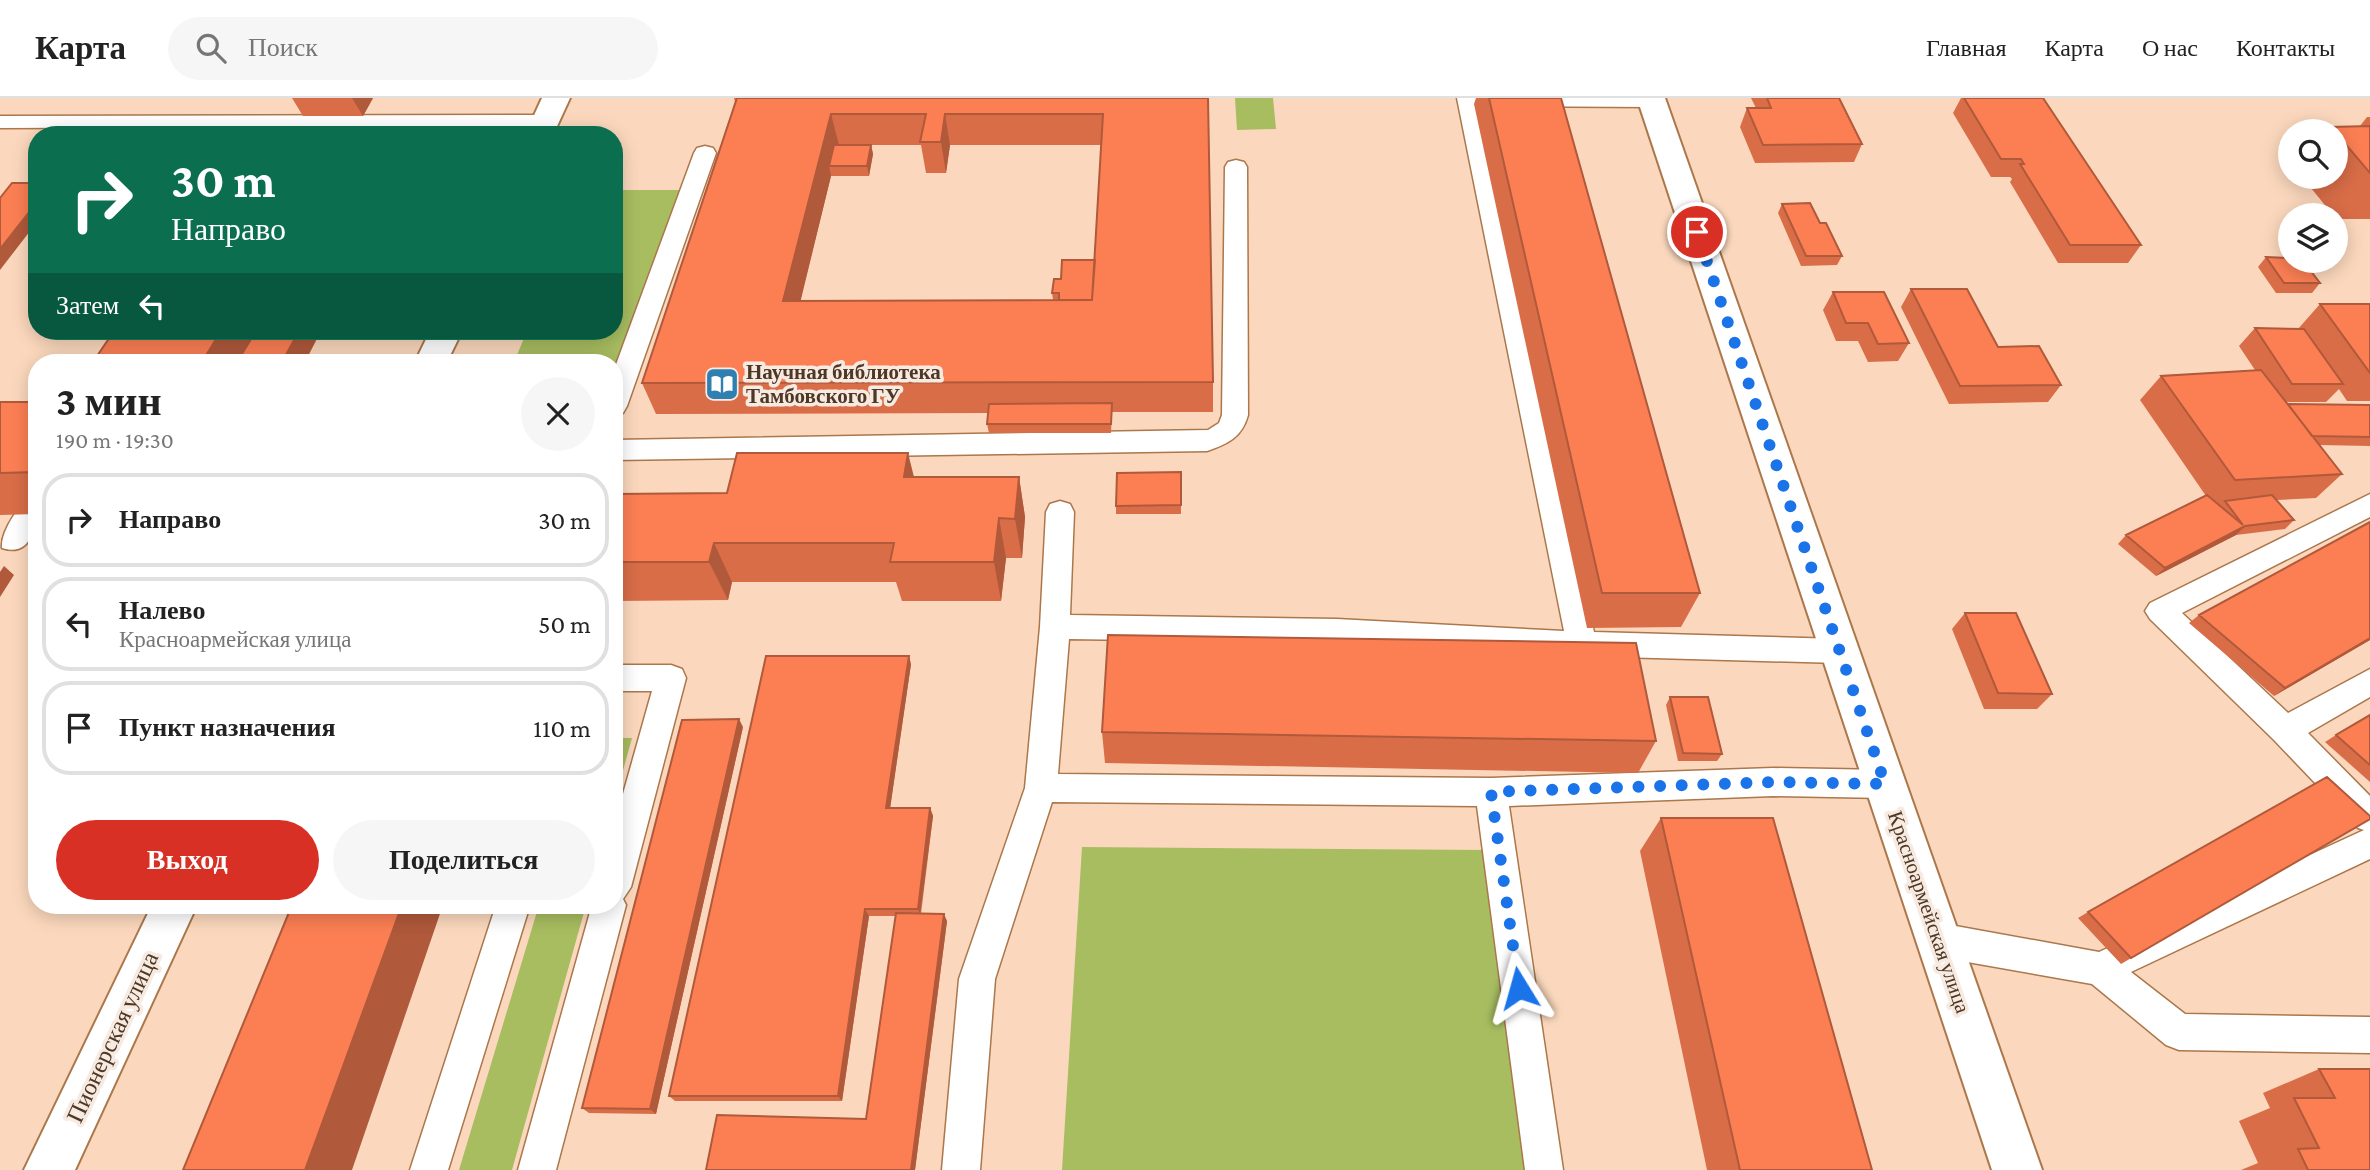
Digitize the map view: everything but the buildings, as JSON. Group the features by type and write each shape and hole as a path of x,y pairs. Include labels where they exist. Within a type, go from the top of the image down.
{"street":[{"name":"Красноармейская улица","path":"1652,100 2017,1170"},
{"name":"Пионерская улица","path":"49,1170 170,914"}],"lane":[{"path":"1582,645 1466,100 1652,100"},
{"path":"0,121 547,118"},
{"path":"623,381 705,153"},
{"path":"623,450 1060,445 1207,441 1222,436 1233,426 1235,415 1236,167"},
{"path":"2370,505 2160,611 2285,730 2370,818"},
{"path":"961,1170 977,979 1041,788 1055,627 1060,512"},
{"path":"16,540 28,519"},
{"path":"1055,627 1337,631 1582,645 1839,651"},
{"path":"623,678 671,678 623,854"},
{"path":"2285,730 2370,682"},
{"path":"1041,788 1491,792 1773,782 1885,784"},
{"path":"1491,792 1544,1170"},
{"path":"2100,969 2370,843"},
{"path":"429,1170 510,914"},
{"path":"537,1170 607,914"},
{"path":"1938,940 2100,969 2179,1032 2370,1035"}],"green space":[{"path":"1235,98 1273,98 1276,129 1237,130"},
{"path":"623,190 683,190 620,354 517,354 523,340 623,340"},
{"path":"623,738 632,738 623,770"},
{"path":"1082,847 1489,850 1532,1170 1062,1170"},
{"path":"536,914 583,914 512,1170 459,1170"}],"place":[{"name":"Научная библиотека Тамбовского ГУ","path":"722,384"}],"route":[{"path":"1519,988 1491,792 1773,782 1885,784 1697,232"}]}
